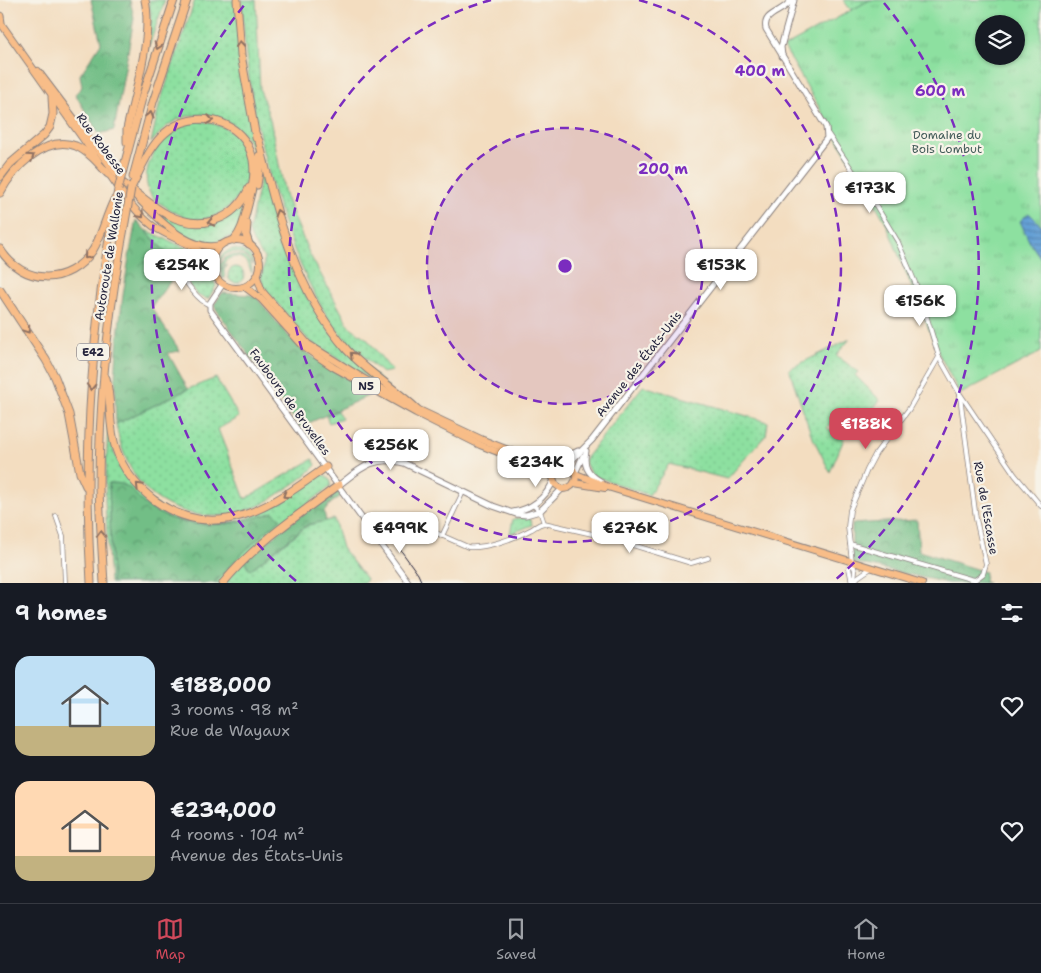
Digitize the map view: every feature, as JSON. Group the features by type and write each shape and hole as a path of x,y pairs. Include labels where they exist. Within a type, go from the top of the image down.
{"highway":[{"path":"127,152 127,129 144,47 147,17 144,0"},
{"name":"Autoroute de Wallonie","path":"91,583 87,489 88,437 93,350 110,215 142,98 174,0"},
{"path":"139,165 153,102 187,0"},
{"path":"237,0 241,55 260,161 246,231 249,244"},
{"path":"0,177 10,164 44,135 50,127 53,114 52,97"},
{"path":"139,165 173,126 191,119 208,119 228,126 244,140 253,159 254,176 243,225 234,240"},
{"path":"256,135 290,250 315,305 348,351 417,409"},
{"path":"0,193 6,181 22,163 48,147 61,144 69,144 85,151 108,174"},
{"name":"Autoroute de Wallonie","path":"104,583 99,489 104,370 114,280 131,188 139,165"},
{"path":"124,184 167,214 183,221 204,223 219,220 234,210 246,195 254,176"},
{"path":"0,249 12,265 29,274 53,277 66,273 78,267 94,248 110,215"},
{"path":"0,290 55,377 69,414 80,473 87,489"},
{"path":"104,370 110,393 111,430 122,463 130,477 150,497 164,507 182,515 198,519 216,520 244,515 262,509 284,497 326,467"},
{"path":"223,583 270,536 339,485"}],"main road":[{"name":"Rue Robesse","path":"0,21 108,174 145,219 162,232 201,252 211,263"},
{"name":"Rue Robesse","path":"29,63 36,68 124,184 165,226 204,246 214,247 220,245"},
{"path":"249,244 234,240 220,245 211,263 213,274 222,285 231,289 249,285 257,277"},
{"name":"N5","path":"249,244 260,259 257,277 259,287 308,344 361,378 417,409 483,440 549,466 567,465"},
{"name":"N5","path":"244,287 262,299 305,348 333,367 416,413 480,445 536,467 553,479 556,486 562,489"},
{"path":"567,465 575,473 610,488 922,583"},
{"path":"553,479 554,470 558,467"},
{"path":"562,489 569,488 574,483 575,473"},
{"path":"574,483 582,483 597,488 610,488"}],"street":[{"path":"792,0 777,13 768,16 765,23 766,30 826,127 828,134 898,242 919,292 939,357 960,394 1015,475 1041,506"},
{"path":"782,57 782,47 792,0"},
{"path":"777,13 785,17 788,23"},
{"path":"770,34 778,36 785,33"},
{"name":"Avenue des États-Unis","path":"567,465 592,440 826,140 828,134"},
{"name":"Faubourg de Bruxelles","path":"170,257 197,295 203,302 210,305 212,313 409,583"},
{"path":"210,305 222,285"},
{"path":"853,583 849,568 852,562 848,518 850,510 871,461 909,409 939,357"},
{"name":"Rue de l'Escasse","path":"850,544 970,579 975,580 984,574 986,564 976,519 960,394"},
{"path":"530,459 562,459 584,450 584,460 588,472 610,488"},
{"name":"Avenue des États-Unis","path":"575,473 584,450"},
{"path":"339,485 368,464 386,460 404,464 502,510 520,515 540,511 562,489"},
{"path":"510,512 533,505 549,490 553,479"},
{"path":"442,536 463,492"},
{"path":"533,505 540,511 544,523"},
{"path":"533,505 538,524"},
{"path":"56,516 63,536 65,583"},
{"path":"374,534 400,517 468,547 476,548 495,544 544,523 610,538 691,563 708,558"},
{"path":"853,583 858,577 872,568"}],"green space":[{"path":"91,0 130,0 134,18 114,130 99,134 75,94 82,87 80,75 101,43"},
{"path":"149,0 165,0 148,49 151,20"},
{"path":"195,0 235,0 252,132 257,152 257,168 252,148 243,134 227,121 207,115 187,117 173,122 151,143 160,102"},
{"path":"242,0 256,0 260,90 270,119 285,195 309,253 349,326 367,339 392,371 382,373 339,332 327,316 292,245 266,163 257,121 244,39"},
{"path":"843,0 872,0 851,10"},
{"name":"Domaine du Bois Lombut","path":"870,0 1041,0 1041,352 960,394 938,352 885,221 784,47"},
{"path":"197,121 223,127 234,135 242,144 247,155 248,167 243,190 236,200 216,215 198,220 177,213 156,200 147,187 146,178 150,160 166,137 184,125"},
{"path":"261,158 270,204 289,260 306,296 331,334 389,388 383,387 309,341 263,286 261,277 264,258 253,242 249,232 261,174"},
{"path":"252,190 239,233 211,244 187,238 165,226 153,209 175,218 214,222"},
{"path":"136,220 170,257 176,274 151,307 180,351 168,353 188,389 116,424 117,348"},
{"path":"146,230 208,258 209,270 216,286 208,299 197,295 170,257"},
{"path":"232,249 240,250 249,255 253,265 242,254 237,252 228,253 220,261 219,274 218,262 220,258"},
{"path":"231,255 243,257 249,261 252,273 243,259 235,257 225,262 222,270 225,265 227,266 224,270 225,279 222,278 220,265 225,258"},
{"path":"233,267 239,267 244,272 242,281 233,283 228,278 228,272"},
{"path":"222,293 251,295 257,298 302,350 372,394 300,427 216,309 214,305"},
{"path":"850,339 836,355 858,372 855,375 880,400 864,420 855,412 849,425 834,417 827,428 844,439 830,472 811,434 789,369"},
{"path":"216,378 239,417 218,429 245,499 313,459 316,465 298,481 260,505 242,512 212,516 182,511 167,505 143,486 134,474 125,456 116,424 188,389"},
{"path":"643,386 768,422 766,435 727,479 669,464 649,495 591,475 584,460"},
{"path":"337,411 342,418 329,423 326,416"},
{"path":"108,423 115,456 132,483 146,497 162,508 180,516 199,521 219,523 239,520 274,506 319,475 328,477 331,482 330,487 286,520 245,556 220,583 215,583 246,550 281,519 202,525 165,517 146,506 125,485 109,483 112,583 110,583 105,499"},
{"path":"109,483 121,484 127,487 147,506 162,515 193,524 225,524 273,512 281,519 246,550 215,583 112,583"},
{"path":"335,488 341,496 330,504 324,512 326,521 307,525 250,570 244,560"},
{"path":"528,517 532,525 510,534 513,519"},
{"path":"334,519 342,548 367,580 364,583 225,583 244,560 250,570 308,525"},
{"path":"917,520 919,551 985,572 984,582 988,583 948,583 852,562 852,524"}],"water":[{"path":"1029,213 1041,225 1041,259 1029,241 1020,221"}],"tram line":[{"path":"386,530 418,574 422,583"}]}
